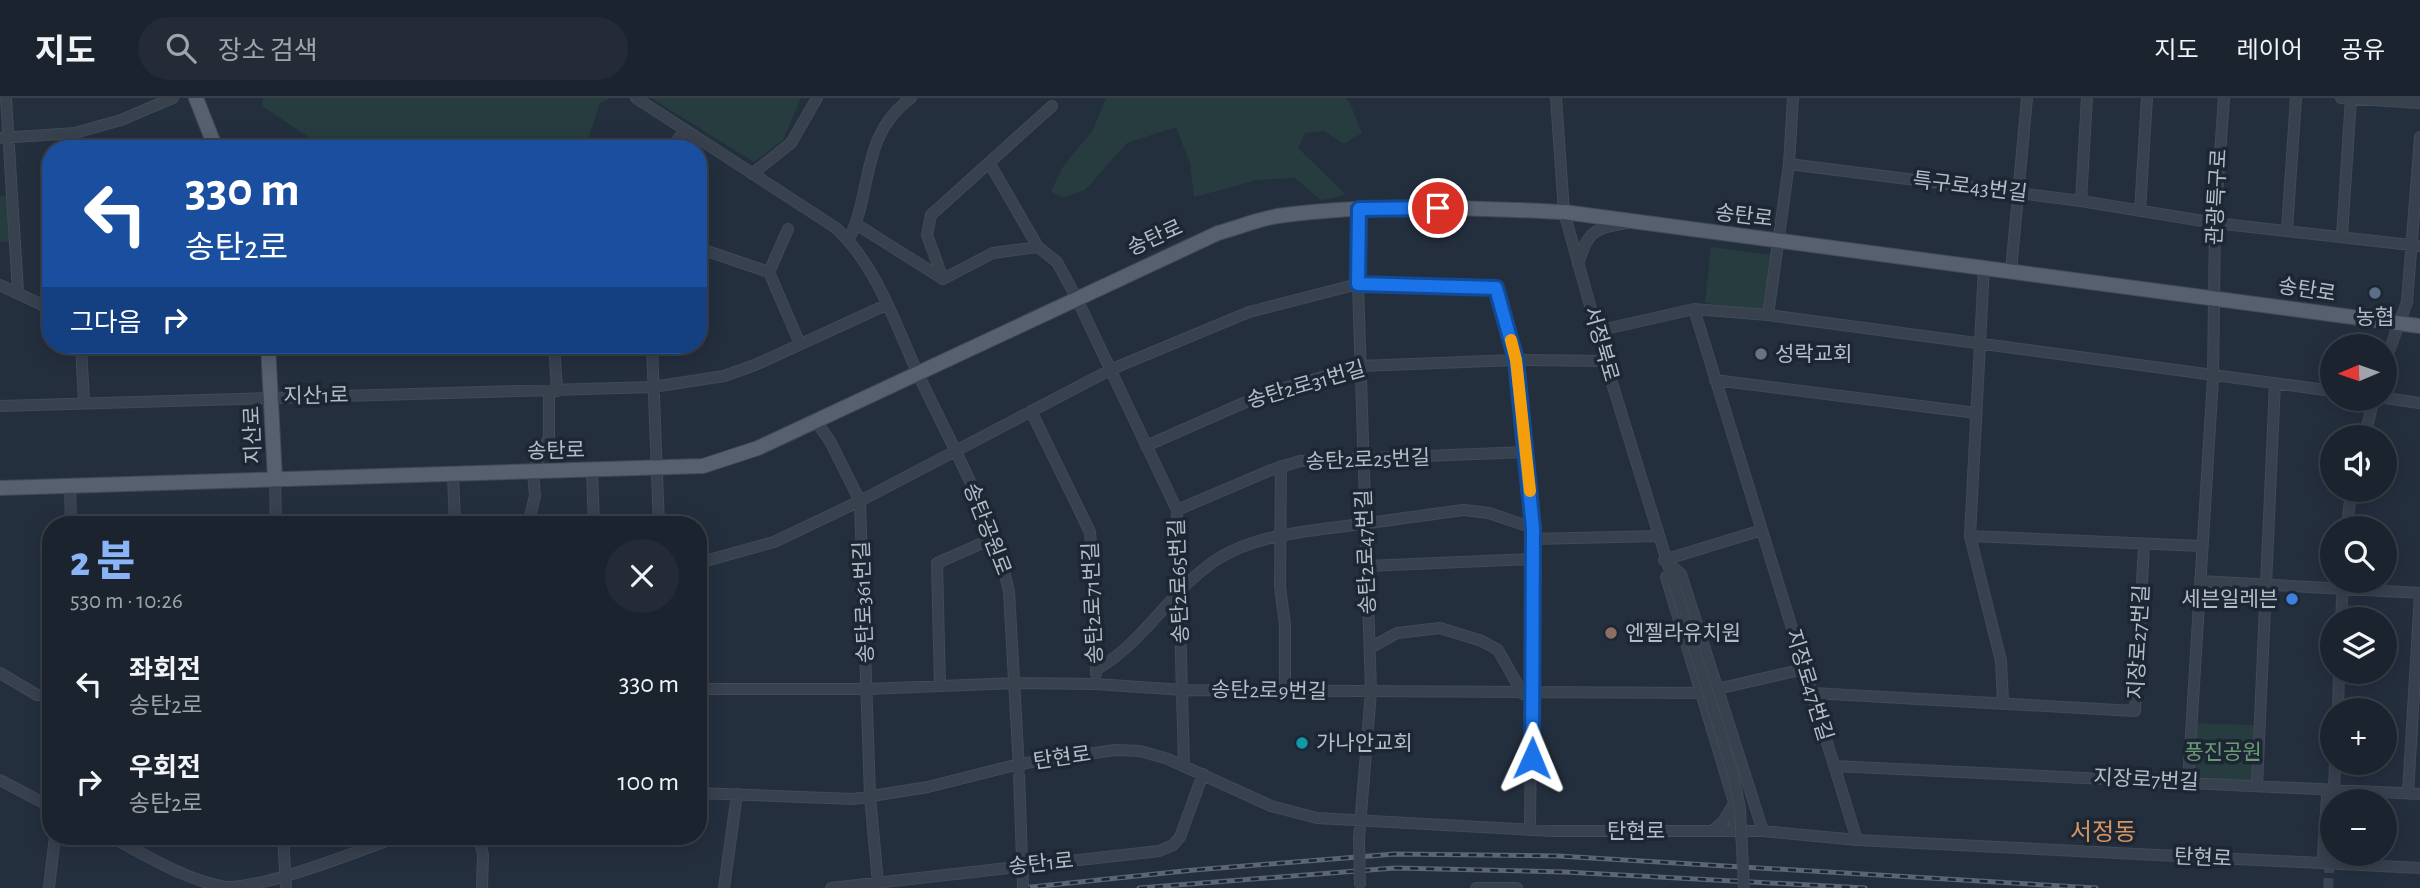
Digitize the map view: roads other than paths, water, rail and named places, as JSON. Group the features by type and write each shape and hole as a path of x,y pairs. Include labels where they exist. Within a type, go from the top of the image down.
{"main road":[{"path":"196,98 212,140"},
{"name":"송탄로","path":"0,488 657,470 704,466 758,448 1076,297 1218,233 1283,215 1359,209 1464,207 1564,212 1628,223 1984,267 2420,326"},
{"name":"지산로","path":"269,354 275,479"}],"street":[{"path":"6,98 5,138 12,190 18,292"},
{"path":"5,138 75,133 145,103 173,98"},
{"name":"송탄공원로","path":"636,98 698,140"},
{"path":"752,174 790,143 817,98"},
{"path":"849,239 856,224 871,153 886,124 911,98"},
{"name":"서정북로","path":"1556,98 1564,212 1605,361 1660,536 1664,560 1674,584 1733,774 1740,809 1744,888"},
{"path":"1768,316 1789,164 1793,98"},
{"path":"2011,271 2027,98"},
{"path":"2081,201 2087,98"},
{"path":"2140,211 2147,98"},
{"name":"관광특구로","path":"2188,782 2213,378 2215,223 2224,98"},
{"path":"2287,229 2296,98"},
{"path":"2342,98 2420,103"},
{"path":"2342,236 2351,98"},
{"path":"943,279 927,235 931,215 1052,106"},
{"path":"678,140 684,131"},
{"path":"2395,334 2407,302 2416,246 2420,137"},
{"name":"송탄공원로","path":"707,146 817,214 849,239 871,273 995,538 1009,591 1016,683 1023,888"},
{"path":"990,163 1038,247 1057,262 1076,297"},
{"name":"특구로43번길","path":"1789,164 2081,201 2215,223 2287,229 2416,246"},
{"path":"0,191 12,190"},
{"name":"송탄2로47번길","path":"1359,209 1360,366 1371,692 1358,821 1361,887"},
{"path":"1578,264 1585,241 1598,228 1628,223"},
{"path":"856,224 943,279"},
{"path":"788,229 769,272 800,344"},
{"path":"943,279 993,253 1038,247"},
{"path":"707,251 769,272"},
{"path":"1984,267 1970,536 2001,661 2003,703"},
{"path":"707,561 774,542 860,501 954,449 1112,369 1250,312 1358,284 1496,288 1516,360 1533,533 1528,694 1530,830"},
{"path":"0,285 42,304"},
{"name":"송탄2로65번길","path":"1076,297 1177,510 1184,766"},
{"name":"지산1로","path":"0,406 653,387 724,376 886,304"},
{"path":"1597,331 1694,309 1768,316 2213,378 2320,389"},
{"name":"지장로47번길","path":"1694,309 1857,840"},
{"path":"81,354 84,403"},
{"path":"530,516 536,496 533,472 549,437 554,354"},
{"path":"652,354 659,516"},
{"name":"송탄2로31번길","path":"1146,446 1264,394 1360,366 1516,360 1605,361"},
{"path":"1716,380 1976,413"},
{"path":"2257,786 2275,383"},
{"path":"2398,400 2420,403"},
{"name":"송탄2로71번길","path":"1031,411 1090,532 1095,594 1096,684"},
{"name":"송탄로361번길","path":"815,420 830,441 860,501 870,796"},
{"name":"송탄2로25번길","path":"1177,510 1281,466 1300,461 1363,461 1527,452"},
{"path":"1281,466 1280,587 1285,625 1285,691"},
{"path":"592,471 594,516"},
{"path":"453,474 455,516"},
{"name":"지산로","path":"275,479 276,516"},
{"path":"69,486 71,516"},
{"path":"1096,670 1120,656 1144,633 1181,588 1219,558 1282,536 1464,510 1489,513 1533,533 1660,536"},
{"path":"1664,560 1762,530"},
{"path":"1970,536 2201,546"},
{"path":"940,686 937,563 995,538"},
{"name":"지장로27번길","path":"1812,693 2135,711 2144,545"},
{"path":"1366,566 1533,559"},
{"path":"1664,560 1681,574 1763,831"},
{"path":"1664,560 1667,585 1734,802 1735,831"},
{"path":"2200,582 2320,585"},
{"path":"2397,591 2420,593 2408,793"},
{"path":"1370,648 1397,633 1440,628 1498,650 1528,694"},
{"path":"1717,689 1804,669"},
{"path":"0,673 37,695 42,695"},
{"name":"송탄2로9번길","path":"707,689 867,689 1016,683 1096,684 1183,690 1702,693"},
{"name":"탄현로","path":"707,793 816,800 870,796 1115,750 1140,751 1184,766 1271,806 1317,818 1530,830 1763,831 1857,840 2320,864"},
{"name":"지장로7번길","path":"1834,766 2320,789"},
{"name":"송탄1로","path":"831,888 1159,851 1173,845 1180,837 1203,774"},
{"path":"0,780 42,802"},
{"name":"지장로7번길","path":"2397,793 2420,794"},
{"path":"724,888 737,794"},
{"path":"870,796 878,883"},
{"path":"1712,831 1723,821 1734,802"},
{"path":"49,888 54,845"},
{"path":"126,845 177,870 228,888 286,883 378,845"},
{"path":"283,845 286,883"},
{"path":"481,845 482,888"},
{"name":"탄현로","path":"2374,866 2420,868"},
{"path":"1476,888 1517,888"}],"tunnel":[{"path":"2328,888 2329,866"}],"railway":[{"path":"1022,888 1194,870 1395,854 1558,856 2096,888"},
{"path":"1139,888 1395,868 1565,872 1865,888"}],"place":[{"name":"농협","path":"2375,293"},
{"name":"성락교회","path":"1761,354"},
{"name":"세븐일레븐","path":"2292,599"},
{"name":"엔젤라유치원","path":"1611,633"},
{"name":"가나안교회","path":"1302,743"}],"district":[{"name":"서정동","path":"2103,833"}],"park label":[{"name":"풍진공원","path":"2223,752"}]}
